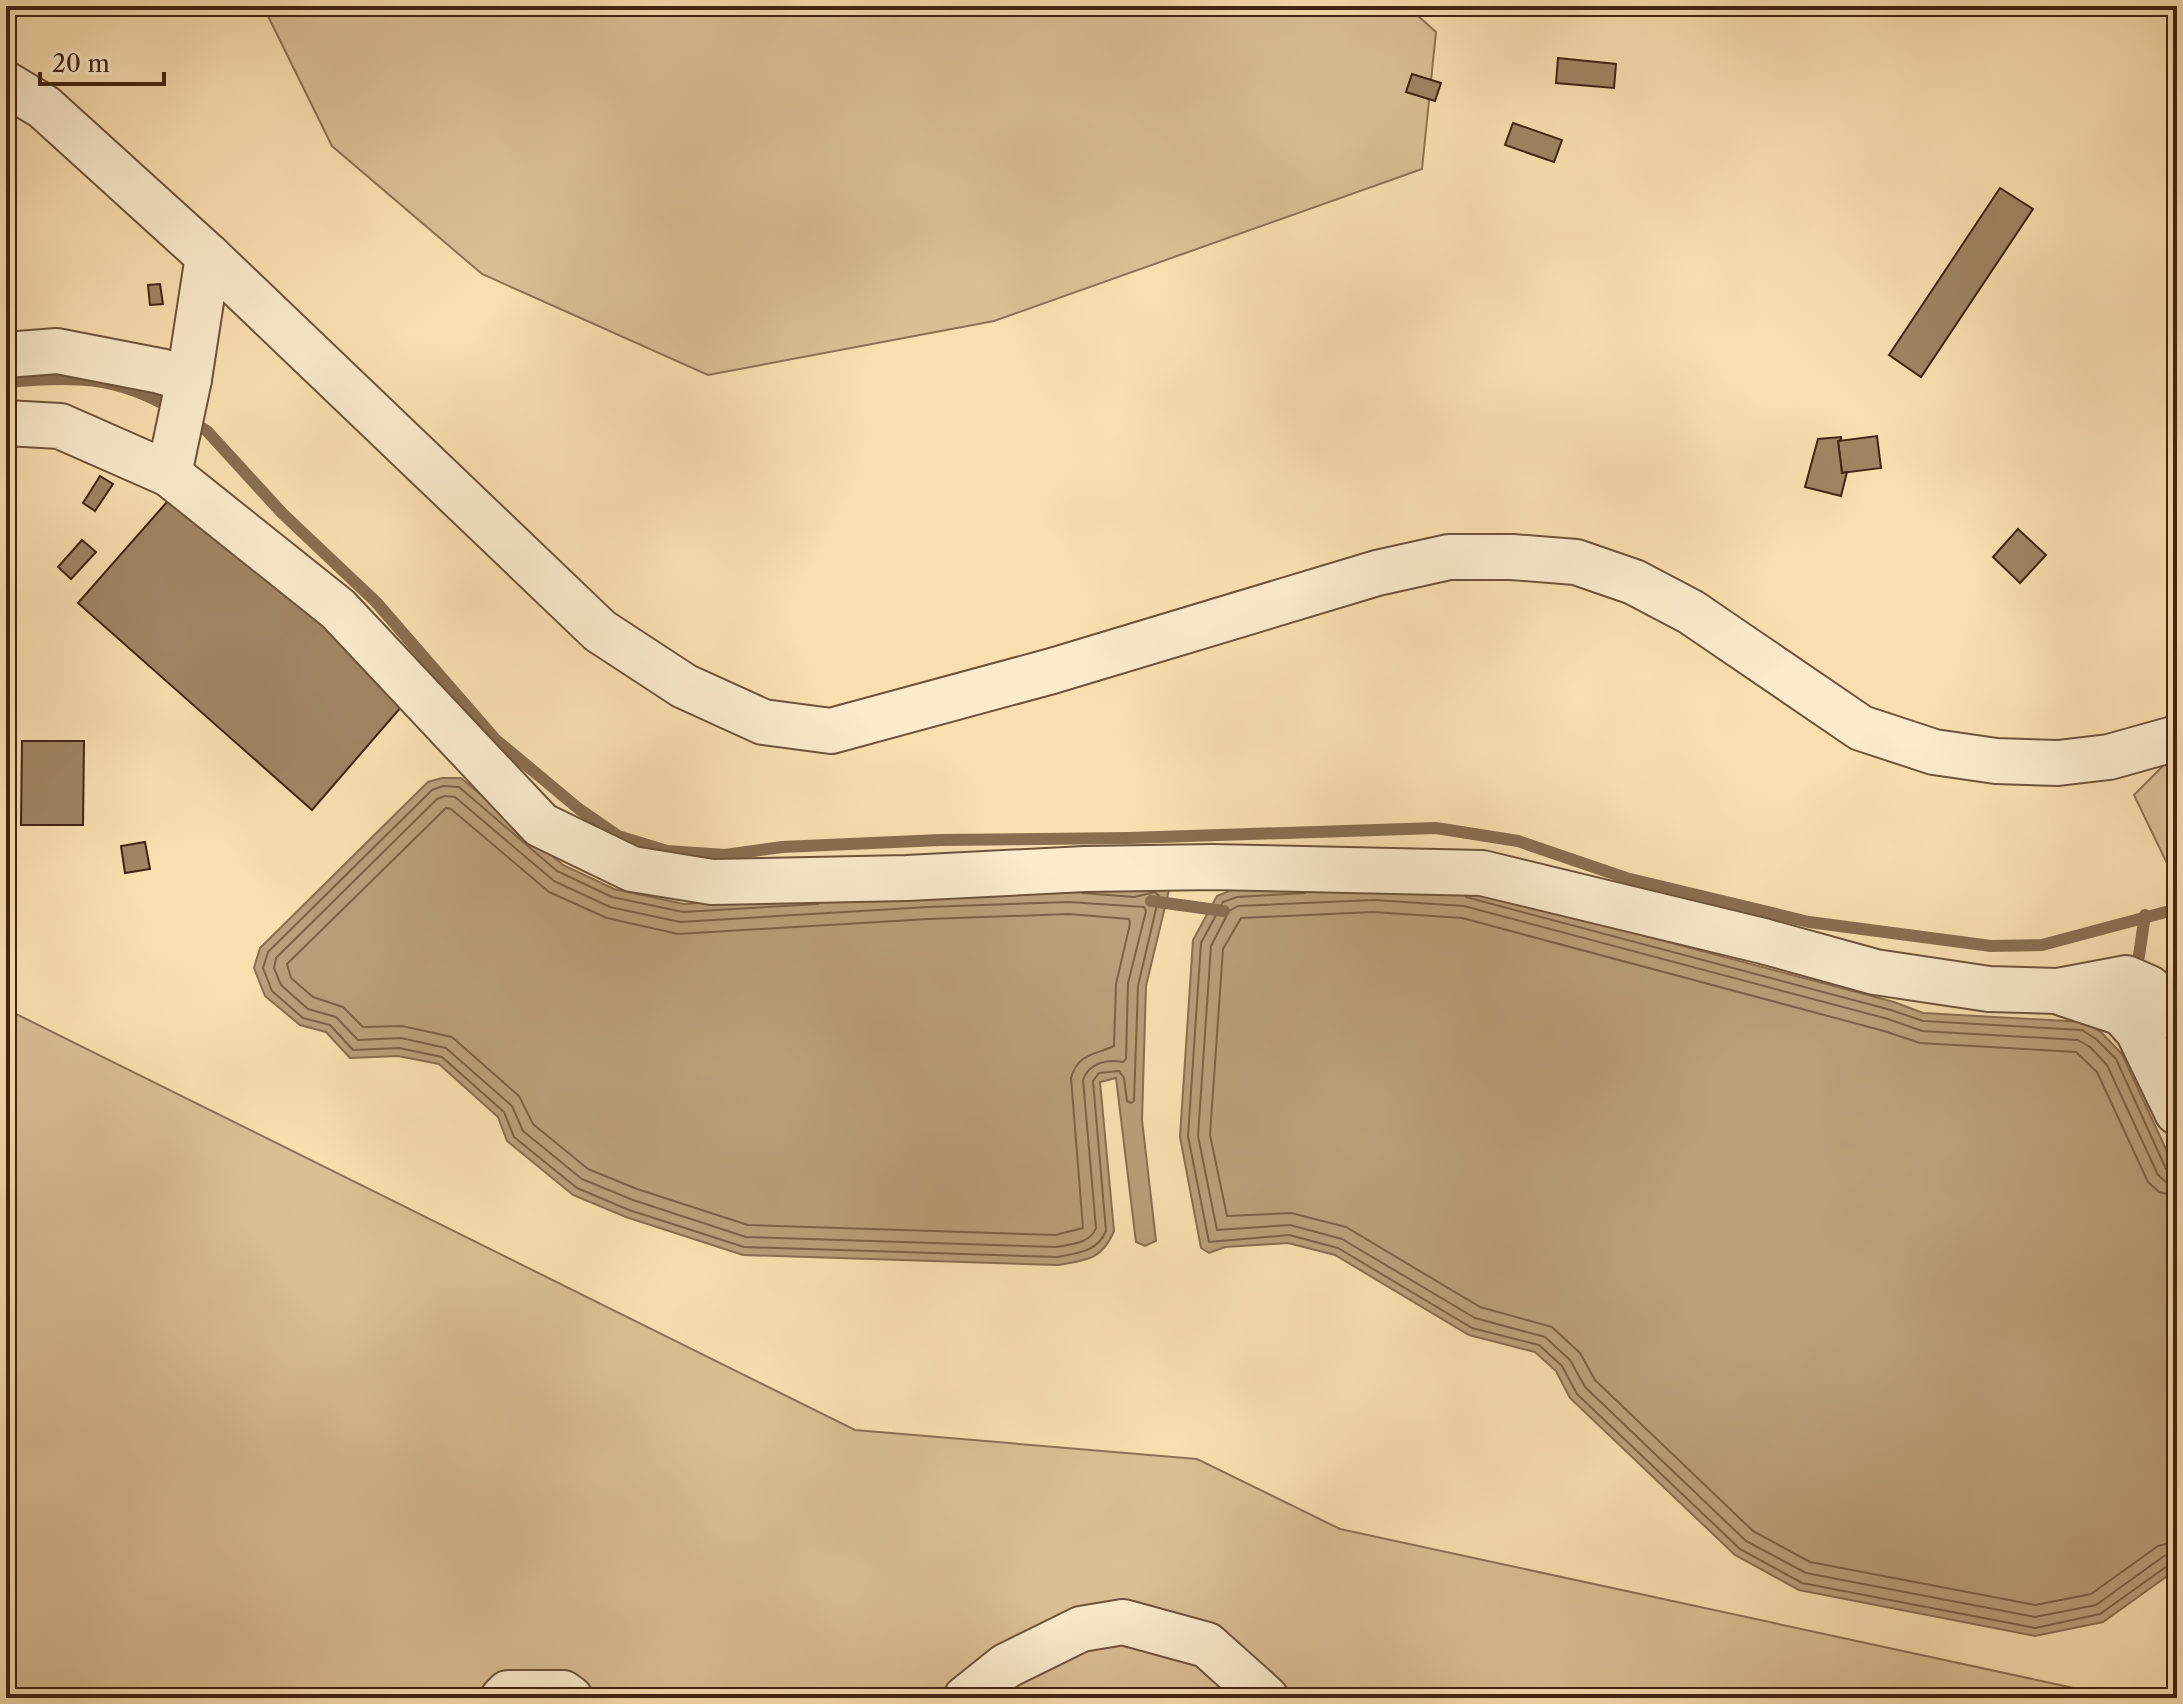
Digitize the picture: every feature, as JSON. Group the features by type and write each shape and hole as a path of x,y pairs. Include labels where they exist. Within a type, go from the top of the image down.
{"street":[{"path":"6,84 44,107 208,256 600,631 684,686 763,722 831,731 1052,671 1377,573 1449,557 1512,557 1576,562 1634,582 1691,612 1861,728 1934,752 1996,761 2058,763 2109,757 2177,738"},
{"path":"173,458 208,256"},
{"path":"6,355 57,351 160,371 187,387"},
{"path":"6,423 60,426 173,458 338,609 541,825 632,869 712,882 1212,867 1482,873 1763,941 1875,972 1989,989 2057,991 2126,978 2149,988 2169,1006 2177,1019"},
{"path":"2057,991 2122,1013 2138,1031 2177,1112"},
{"path":"966,1698 1006,1666 1068,1635 1081,1629 1123,1622 1207,1645 1266,1698"},
{"path":"503,1698 508,1693 563,1693 570,1698"}],"shaded area":[{"path":"263,6 1407,6 1436,32 1422,169 994,321 708,375 482,274 332,146"},
{"path":"2177,752 2177,884 2134,795"},
{"path":"6,1009 855,1430 1197,1459 1340,1529 2120,1698 6,1698"}],"water":[{"path":"461,778 563,865 614,889 684,904 927,889 1165,881 1169,890 1146,986 1142,1120 1156,1241 1145,1246 1136,1242 1116,1078 1100,1082 1114,1231 1104,1248 1092,1257 1058,1265 743,1255 626,1217 573,1195 507,1141 498,1117 439,1064 398,1056 350,1058 326,1032 300,1025 265,996 254,968 260,948 428,782"},
{"path":"1234,889 1467,889 1894,1002 1923,1013 2084,1022 2101,1032 2122,1054 2177,1173 2177,1569 2103,1622 2035,1636 1799,1590 1735,1555 1570,1398 1556,1371 1535,1352 1469,1335 1335,1255 1288,1243 1225,1247 1209,1253 1201,1248 1180,1137 1193,940 1217,896"}],"building":[{"path":"1558,58 1616,64 1614,88 1556,83"},
{"path":"1412,74 1441,83 1435,101 1406,92"},
{"path":"1513,123 1562,140 1554,162 1505,145"},
{"path":"2000,188 2033,209 1921,377 1889,355"},
{"path":"160,284 163,304 150,305 148,285"},
{"path":"1877,436 1881,468 1842,473 1838,441"},
{"path":"1841,437 1838,441 1842,473 1847,472 1841,496 1805,487 1818,439"},
{"path":"100,476 113,484 95,511 83,503"},
{"path":"174,494 408,699 312,810 78,603"},
{"path":"2018,529 2046,555 2020,583 1993,557"},
{"path":"82,540 96,552 71,579 58,567"},
{"path":"22,741 84,741 83,825 21,825"},
{"path":"6,781 10,781 10,833 6,833"},
{"path":"145,842 150,869 125,873 121,846"}],"waterway":[{"path":"6,382 72,379 112,384 174,410"},
{"path":"189,420 207,431 282,513 376,602 495,739 579,809 618,836 667,851 725,855 782,847 940,840 1129,838 1436,828 1518,841 1626,878 1809,922 1991,946 2042,945 2177,909"},
{"path":"1151,901 1224,911"},
{"path":"2138,962 2145,915"}]}
